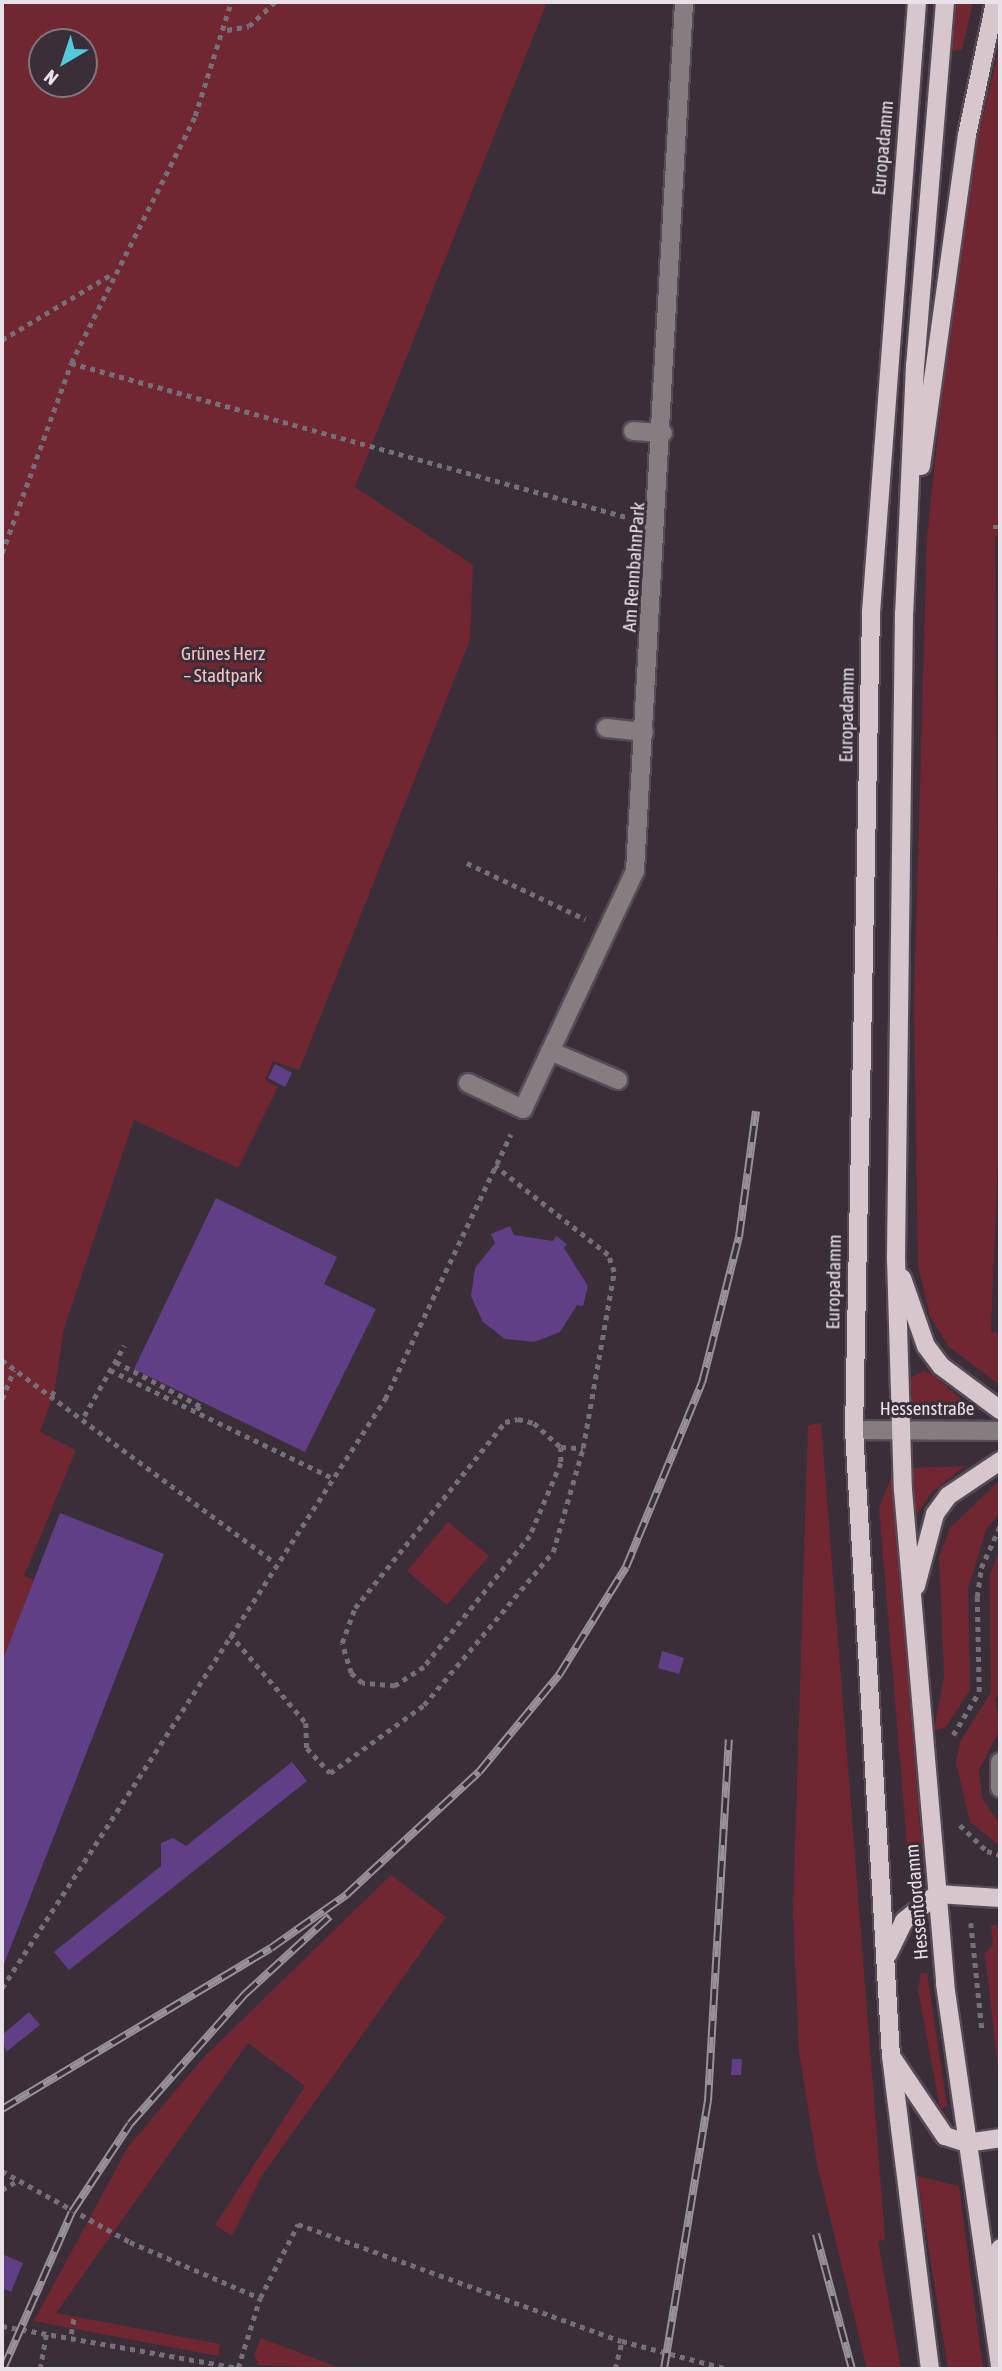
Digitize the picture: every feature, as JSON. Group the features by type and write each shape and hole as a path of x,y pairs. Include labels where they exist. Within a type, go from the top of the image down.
{"main road":[{"name":"Europadamm","path":"853,1430 871,612 917,2"},
{"path":"900,1430 896,1258 904,612 915,365 945,2"},
{"path":"904,612 937,329 995,2"},
{"path":"896,1258 926,1346 941,1366 1000,1410"},
{"name":"Hessentordamm","path":"853,1430 891,2056 930,2369"},
{"name":"Hessentordamm","path":"900,1430 937,1894 966,2143 993,2299 1000,2368"},
{"path":"913,1596 935,1514 948,1496 1000,1461"},
{"path":"886,1961 904,1921 937,1894 1000,1898"},
{"path":"891,2056 930,2122 966,2143 1000,2138"},
{"path":"993,2299 1000,2248"}],"street":[{"name":"Am RennbahnPark","path":"523,1109 635,871 658,526 684,2"},
{"path":"633,431 663,433"},
{"path":"606,728 644,732"},
{"path":"550,1051 618,1080"},
{"path":"468,1083 523,1109"},
{"name":"Hessenstraße","path":"853,1430 1000,1431"},
{"path":"1000,1762 1000,1788"}],"path":[{"path":"2,553 71,363 111,275 195,116 226,30 231,2"},
{"path":"226,30 249,26 275,2"},
{"path":"2,340 111,275"},
{"path":"71,363 658,526"},
{"path":"993,527 1000,527"},
{"path":"467,863 608,930"},
{"path":"2,1988 275,1563 385,1399 523,1109"},
{"path":"230,1634 306,1723 307,1748 323,1769 337,1770 424,1705 553,1552 583,1448 614,1272 608,1255 495,1166"},
{"path":"84,1416 124,1346"},
{"path":"2,1360 59,1397 275,1563"},
{"path":"116,1362 200,1406 197,1412"},
{"path":"2,1399 14,1370"},
{"path":"110,1370 332,1478"},
{"path":"561,1447 561,1463 530,1536 424,1667 411,1679 378,1688 351,1673 342,1643 355,1608 505,1422 534,1423 561,1447 583,1448"},
{"path":"951,1743 979,1692 977,1597 981,1568 1000,1526"},
{"path":"954,1810 960,1835"},
{"path":"958,1823 987,1851 1000,1855"},
{"path":"968,1894 983,2041"},
{"path":"2,2171 120,2237 260,2298"},
{"path":"2,2190 18,2180"},
{"path":"2,2326 71,2334 240,2369 260,2298 298,2224 622,2341 723,2369"},
{"path":"71,2334 74,2317"},
{"path":"40,2369 47,2331"},
{"path":"615,2369 622,2341"}],"green space":[{"name":"Grünes Herz – Stadtpark","path":"2,2 547,2 355,487 473,565 470,640 299,1070 273,1061 265,1080 278,1087 238,1168 134,1120 64,1328 54,1394 40,1432 76,1450 24,1576 48,1586 2,1704"},
{"path":"953,2 973,2 962,50 951,51"},
{"path":"1000,44 1000,535 995,536 999,1133 991,1332 1000,1333 1000,1385 948,1346 930,1316 918,1265 914,1000 927,537 949,329 977,142"},
{"path":"924,1371 932,1374 964,1401 909,1404 910,1378"},
{"path":"821,1423 885,2240 878,2241 901,2369 867,2369 817,2164 799,2051 793,1914 808,1425"},
{"path":"965,1466 931,1493 915,1517 912,1468"},
{"path":"892,1475 924,1878 917,1884 910,1881 879,1508"},
{"path":"1000,1480 1000,1512 986,1530 968,1588 970,1690 945,1728 934,1730 944,1676 939,1557 950,1528"},
{"path":"448,1522 489,1556 447,1605 407,1571"},
{"path":"1000,1547 1000,1693 995,1699 1000,1729 979,1770 982,1798 1000,1825 1000,1846 970,1822 956,1763 960,1742 991,1692 990,1575"},
{"path":"391,1875 446,1917 261,2177 232,2236 215,2225 305,2086 248,2043 56,2313 220,2344 218,2356 34,2321 128,2147 203,2058"},
{"path":"991,1925 1000,1925 1000,2086 985,1953 993,1945"},
{"path":"921,1973 927,1973 947,2106 940,2108 918,1990"},
{"path":"917,2176 959,2186 983,2369 948,2369"},
{"path":"261,2338 343,2369 259,2365 254,2355"}],"building":[{"path":"275,1064 292,1073 285,1087 268,1078"},
{"path":"216,1198 337,1257 324,1284 376,1309 305,1452 134,1369"},
{"path":"510,1226 514,1235 553,1241 556,1236 567,1244 564,1248 588,1286 583,1306 577,1305 560,1332 534,1342 505,1339 483,1322 471,1296 475,1268 495,1243 491,1234"},
{"path":"60,1513 164,1554 4,1964 2,1662"},
{"path":"662,1651 684,1658 679,1674 658,1668"},
{"path":"292,1762 307,1781 69,1970 54,1952 161,1866 161,1843 173,1838 186,1846"},
{"path":"29,2012 40,2025 6,2052 2,2035"},
{"path":"732,2059 742,2059 741,2075 731,2075"},
{"path":"2,2254 23,2263 11,2292 2,2288"}],"railway":[{"path":"2,2109 271,1948 346,1895 479,1772 559,1675 626,1567 702,1383 739,1237 756,1111"},
{"path":"664,2369 708,2101 729,1740"},
{"path":"3,2369 72,2212 130,2124 245,1994 330,1916"},
{"path":"816,2234 852,2369"}]}
